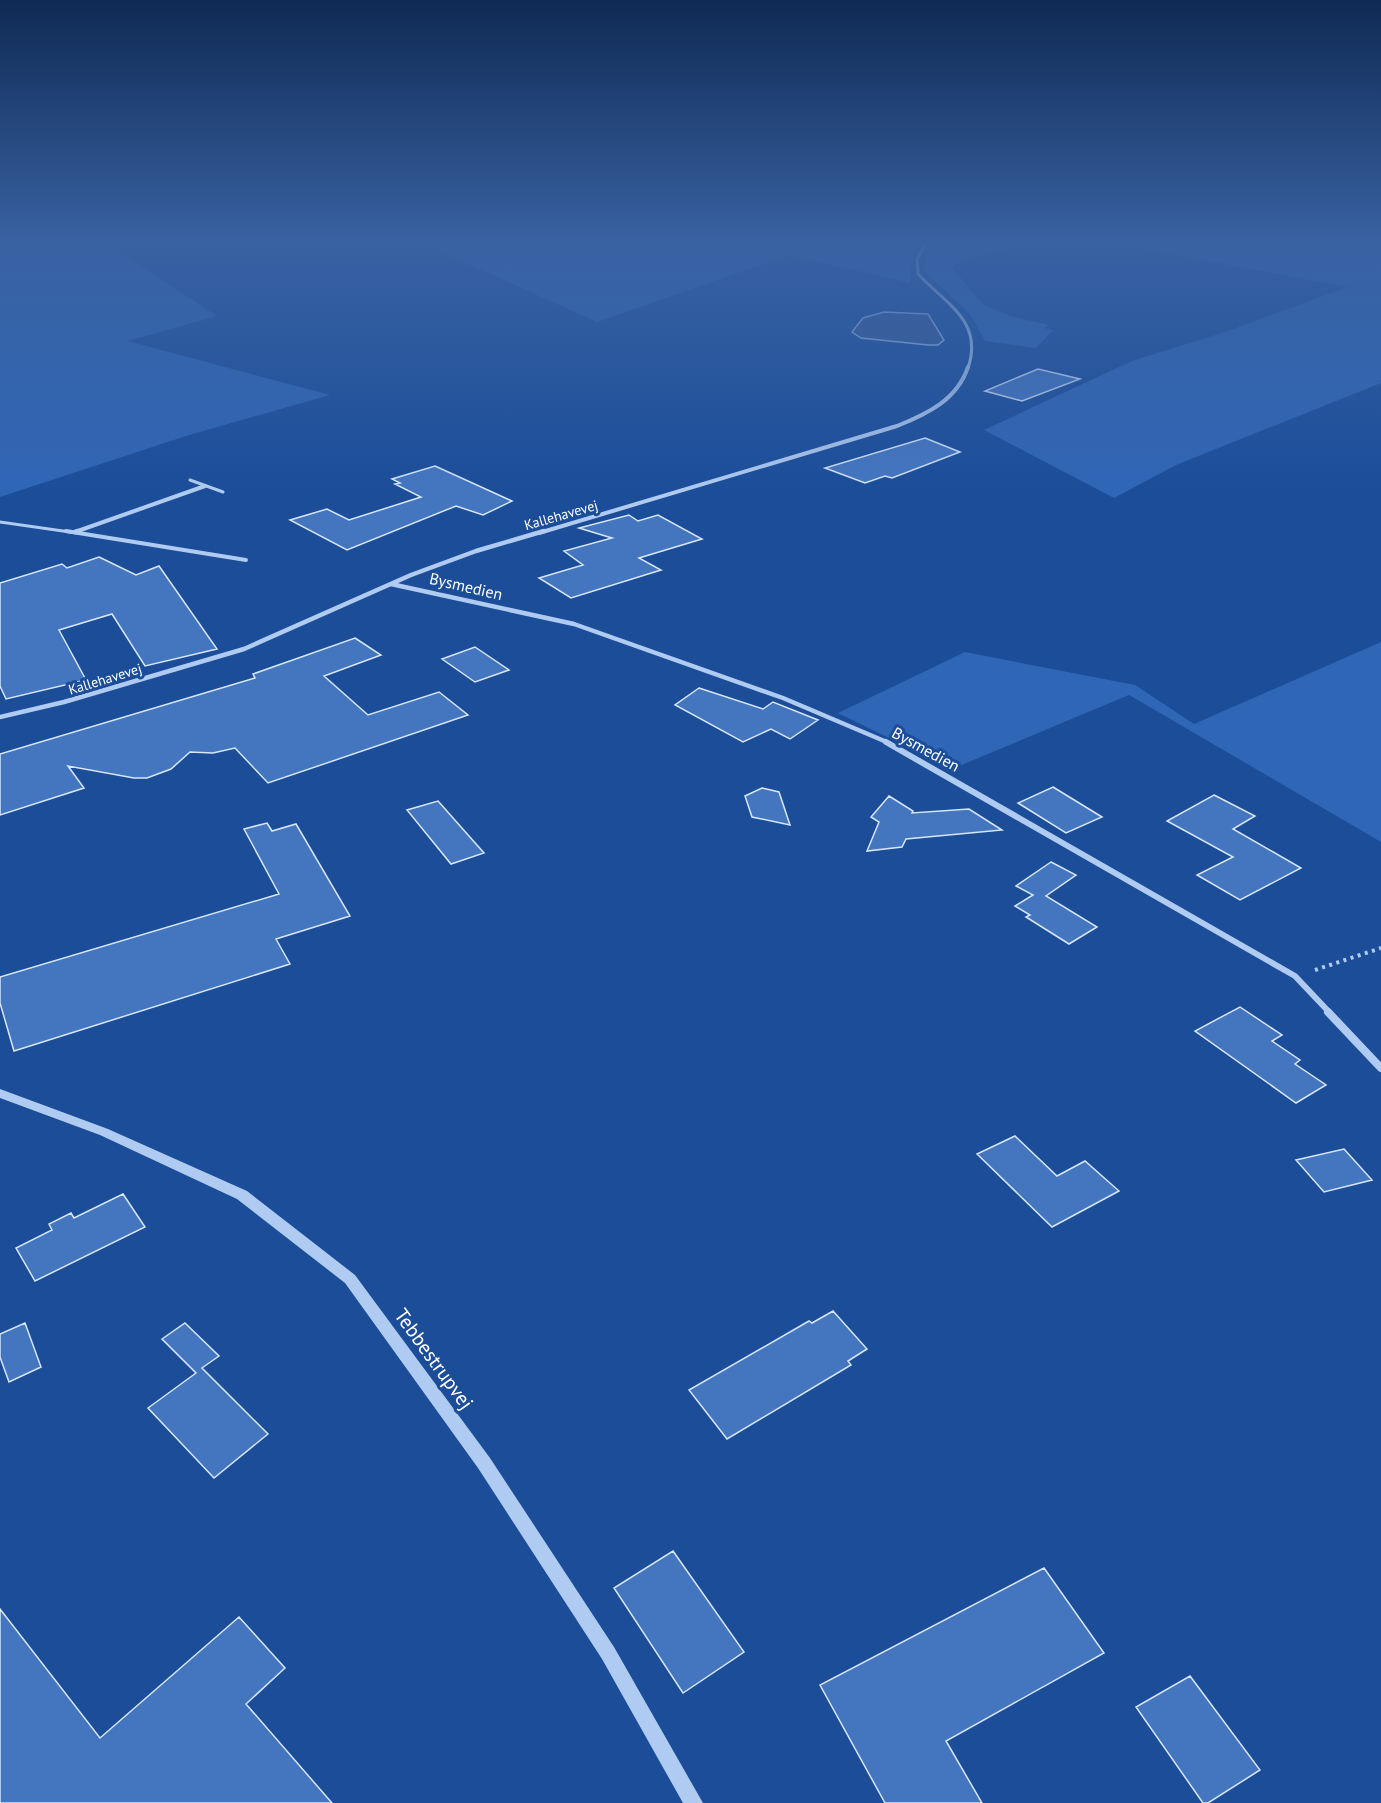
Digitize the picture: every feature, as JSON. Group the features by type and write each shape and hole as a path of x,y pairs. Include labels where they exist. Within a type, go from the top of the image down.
{"street":[{"name":"Kallehavevej","path":"0,717 64,702 244,649 391,584 476,551 862,438 920,416 954,396 968,375 974,348 963,324"},
{"path":"75,532 205,486"},
{"name":"Bysmedien","path":"391,584 574,624 783,698 887,742 1295,976 1381,1068"},
{"name":"Tebbestrupvej","path":"0,1093 104,1132 242,1195 350,1279 484,1464 608,1653 694,1803"}],"lane":[{"path":"190,480 223,492"},
{"path":"0,522 246,560"}],"path":[{"path":"1295,976 1381,948"}],"shaded area":[{"path":"0,324 188,324 128,341 330,395 189,435 0,497"},
{"path":"858,324 934,324 944,340 938,345 928,345 861,338 852,332"},
{"path":"976,324 1045,324 1049,325 1044,328 1053,330 1036,348 985,341"},
{"path":"1247,324 1381,324 1381,383 1176,465 1114,498 984,430 1132,361"},
{"path":"1381,642 1381,842 1129,695 952,769 838,713 965,652 1135,685 1194,724"}],"building":[{"path":"1038,369 1080,379 1022,401 985,391"},
{"path":"925,438 960,452 892,478 885,476 865,483 825,468"},
{"path":"435,466 512,501 483,515 456,506 347,550 290,520 327,509 349,520 421,497 395,484 400,483 392,479"},
{"path":"629,515 638,521 658,515 702,539 639,558 661,570 571,598 539,578 583,565 564,551 612,538 579,528"},
{"path":"99,557 136,575 159,566 217,649 145,666 112,614 59,630 86,680 6,699 0,686 0,583 62,564 67,568"},
{"path":"355,638 381,655 324,676 368,715 439,692 468,715 268,783 235,748 213,753 190,752 171,769 147,778 134,778 68,766 84,788 0,815 0,754 255,678 253,674"},
{"path":"475,647 509,670 475,682 442,659"},
{"path":"699,688 763,709 773,702 818,720 790,739 771,729 743,742 675,705"},
{"path":"1053,787 1102,817 1066,833 1018,803"},
{"path":"762,788 779,792 790,825 752,817 745,796"},
{"path":"1214,795 1255,816 1233,829 1301,868 1240,900 1197,875 1233,857 1167,821"},
{"path":"889,796 913,811 912,813 969,809 1002,830 906,839 902,847 867,851 879,822 871,817"},
{"path":"438,801 484,853 451,864 407,810"},
{"path":"267,823 272,831 296,824 350,916 276,939 290,964 14,1051 0,1003 0,977 279,894 244,829"},
{"path":"1051,862 1076,875 1046,896 1097,927 1069,944 1026,917 1030,915 1015,906 1033,895 1016,886"},
{"path":"1240,1007 1282,1035 1272,1041 1300,1060 1295,1064 1326,1085 1296,1103 1195,1031"},
{"path":"1015,1136 1057,1176 1085,1161 1119,1191 1052,1227 977,1154"},
{"path":"1344,1149 1372,1180 1324,1192 1296,1160"},
{"path":"123,1194 145,1227 35,1281 16,1248 52,1230 49,1224 71,1213 74,1218"},
{"path":"833,1311 867,1349 848,1361 851,1365 727,1439 689,1390 809,1321 812,1323"},
{"path":"25,1323 41,1367 9,1382 0,1357 0,1334"},
{"path":"185,1323 219,1356 202,1368 268,1434 214,1478 148,1408 196,1373 162,1339"},
{"path":"673,1551 744,1652 683,1693 614,1588"},
{"path":"1044,1568 1104,1653 946,1741 982,1803 885,1803 820,1685"},
{"path":"0,1609 100,1738 239,1617 285,1668 246,1704 332,1803 0,1803"},
{"path":"1190,1676 1260,1770 1208,1803 1203,1803 1136,1707"}]}
